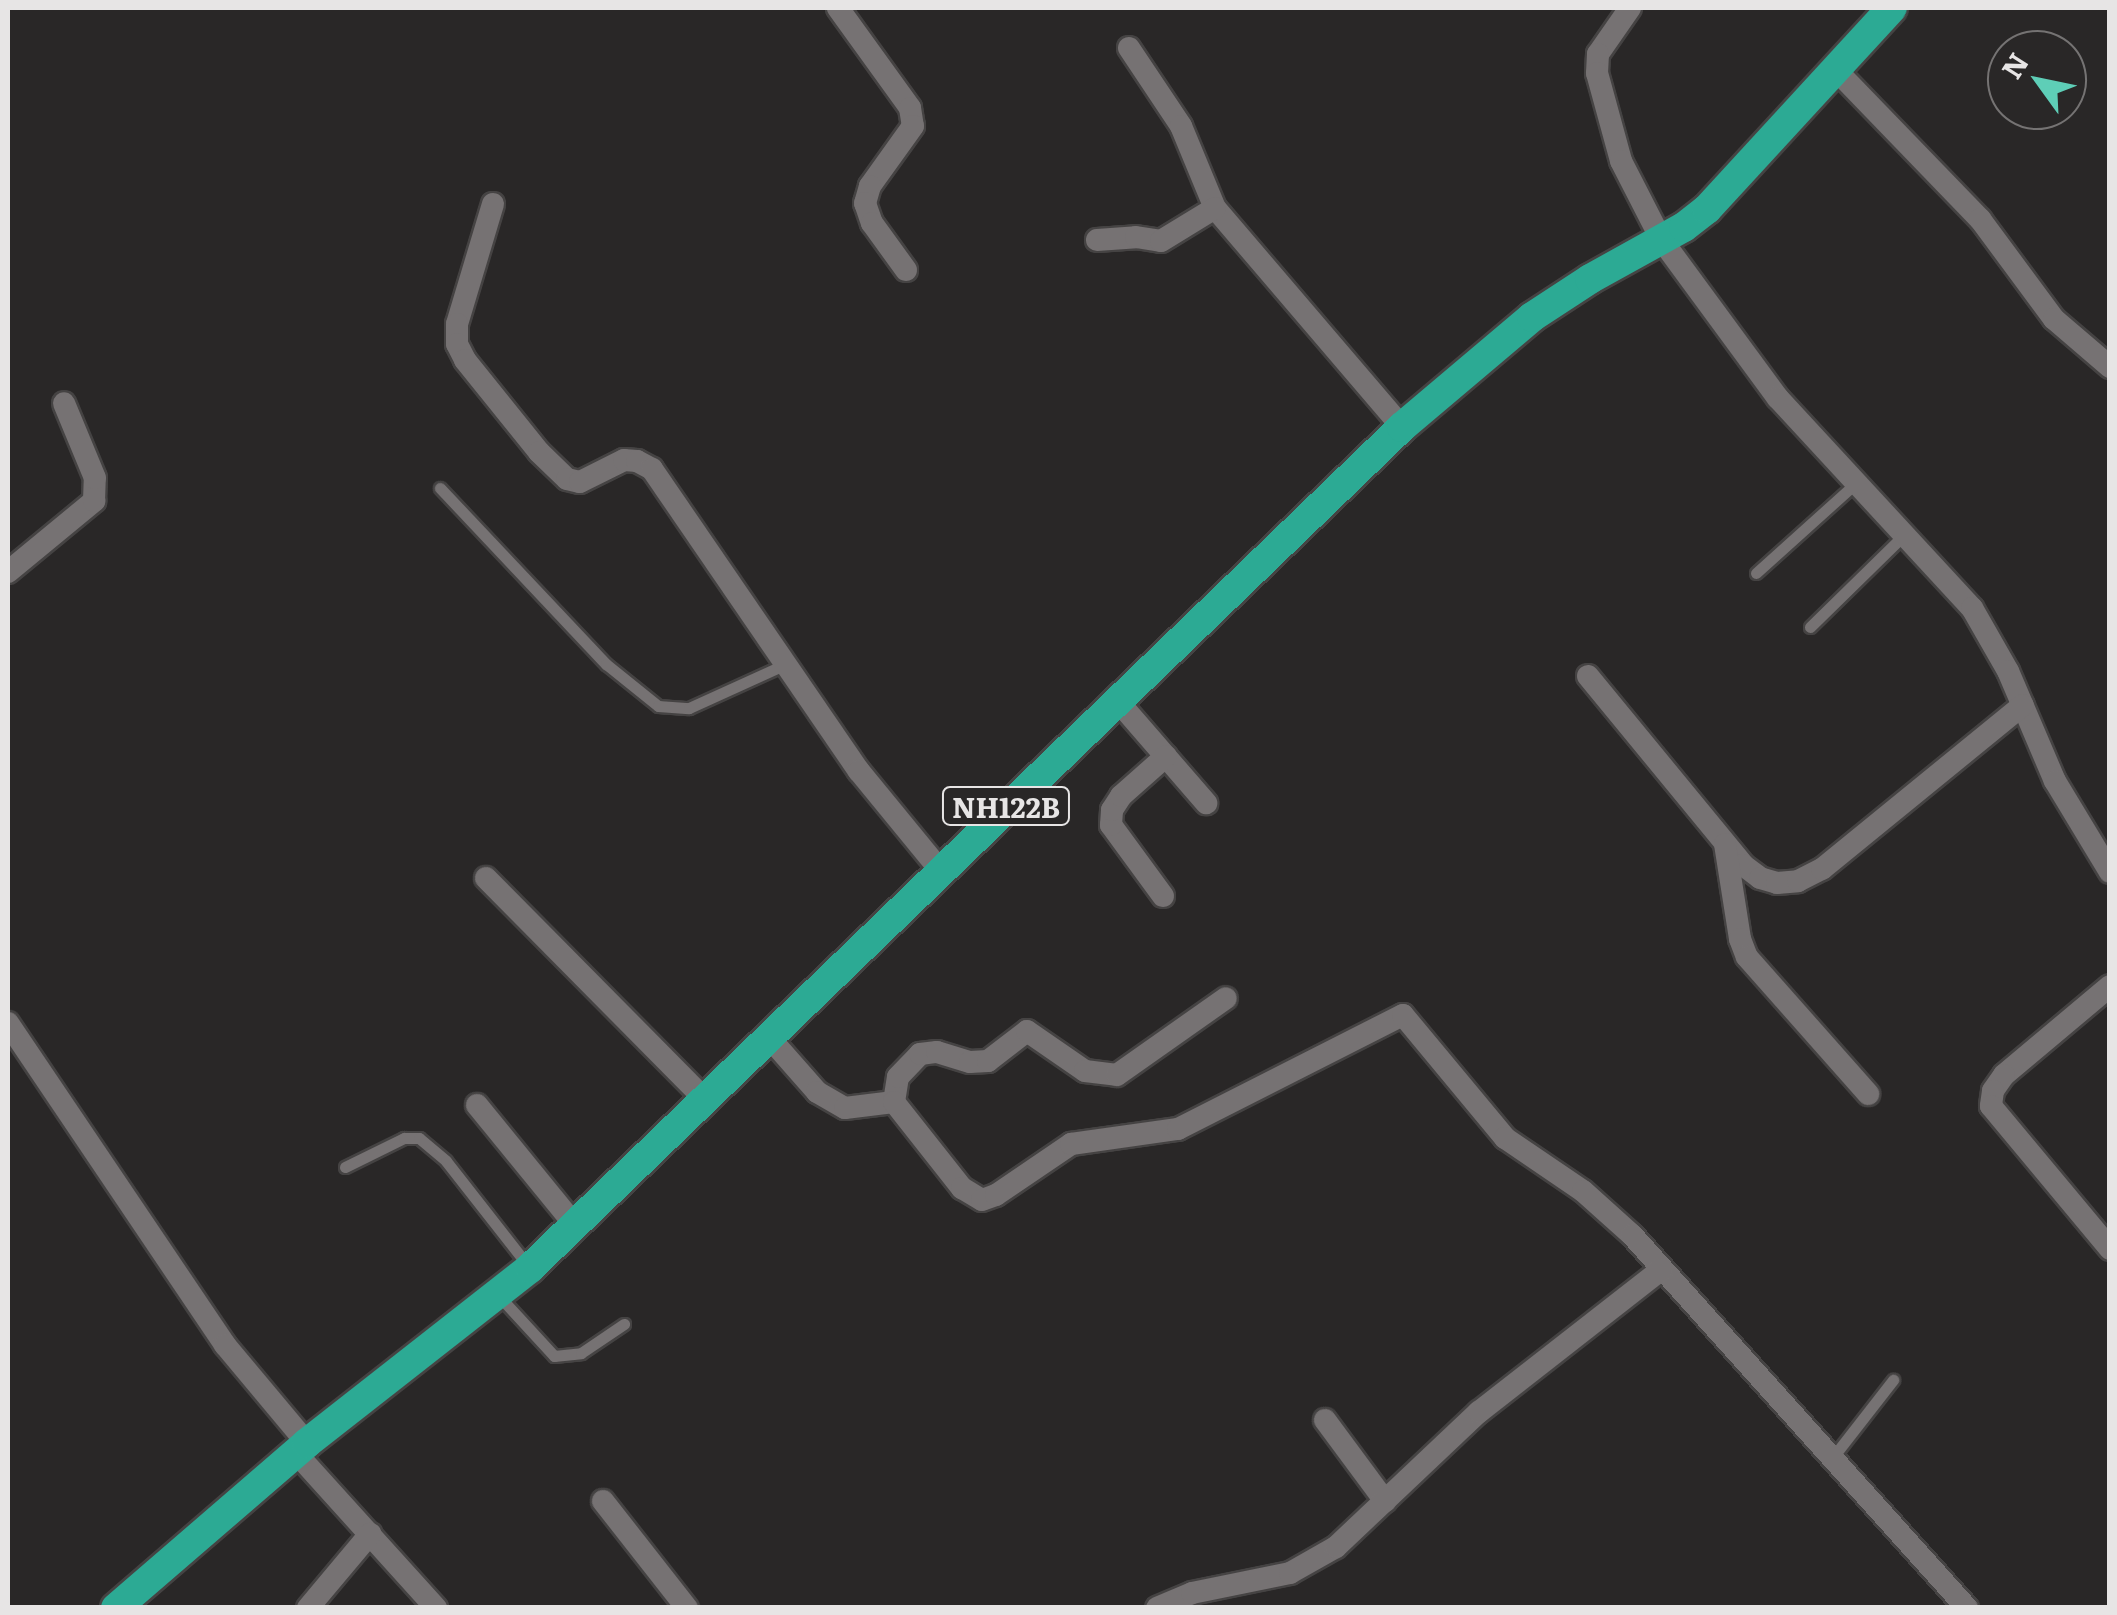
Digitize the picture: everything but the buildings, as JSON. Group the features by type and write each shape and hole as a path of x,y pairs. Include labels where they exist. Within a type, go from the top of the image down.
{"highway":[{"name":"NH122B","path":"116,1608 301,1448 530,1268 767,1035 1402,427 1532,317 1707,209 1892,8"}],"street":[{"path":"838,8 910,108 913,126 870,186 866,203 872,223 906,270"},
{"path":"1630,8 1598,54 1597,74 1621,161 1662,239 1778,398 1972,608 1991,636 2055,781 2110,872"},
{"path":"1129,48 1181,126 1214,208 1402,427"},
{"path":"1835,69 1980,219 2054,319 2110,367"},
{"path":"493,204 457,324 457,344 464,360 539,452 567,479 580,482 624,460 637,460 652,469 859,771 940,870"},
{"path":"1097,240 1136,237 1161,241 1214,208"},
{"path":"8,572 94,501 94,478 64,403"},
{"path":"1588,676 1725,844 1760,878 1777,883 1798,880 1822,868 2022,705"},
{"path":"1116,699 1206,803"},
{"path":"1163,896 1111,825 1112,810 1121,796 1166,756"},
{"path":"1725,844 1740,939 1747,956 1868,1094"},
{"path":"486,878 704,1098"},
{"path":"2110,986 2004,1075 1993,1091 1992,1106 2110,1249"},
{"path":"1226,998 1116,1075 1084,1071 1027,1031 988,1060 970,1062 937,1052 920,1054 898,1077 894,1102 962,1188 982,1200 996,1195 1070,1144 1178,1129 1403,1015 1506,1138 1583,1190 1662,1268 1968,1608"},
{"path":"8,1023 225,1345 301,1448 436,1608"},
{"path":"767,1035 826,1100 845,1108 894,1102"},
{"path":"477,1105 574,1224"},
{"path":"1158,1608 1192,1593 1290,1573 1336,1547 1479,1412 1662,1268"},
{"path":"1325,1420 1385,1502"},
{"path":"603,1501 687,1608"},
{"path":"308,1608 370,1534"}],"lane":[{"path":"1756,574 1855,484"},
{"path":"440,488 606,664 658,706 689,708 786,664"},
{"path":"1810,627 1903,536"},
{"path":"345,1167 404,1138 420,1138 446,1162 530,1268"},
{"path":"498,1295 554,1356 581,1354 624,1324"},
{"path":"1833,1458 1893,1380"}]}
